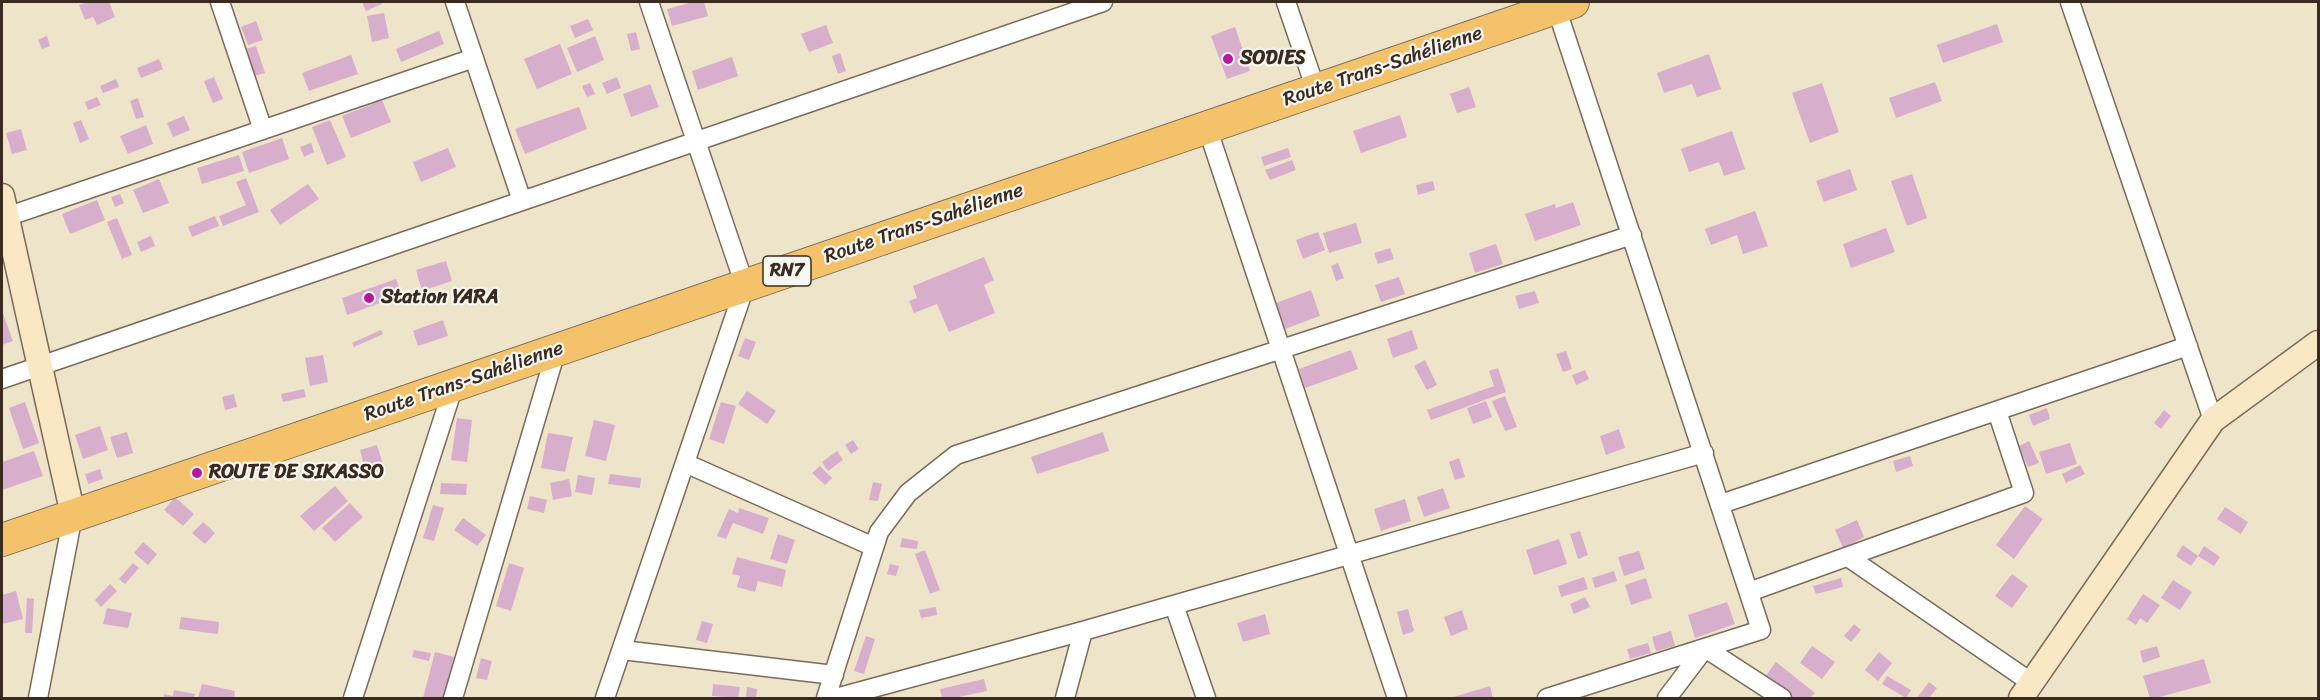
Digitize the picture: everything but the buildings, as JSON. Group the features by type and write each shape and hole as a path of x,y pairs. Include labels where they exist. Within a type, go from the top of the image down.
{"highway":[{"name":"Route Trans-Sahélienne","path":"2,540 1565,4"}],"street":[{"path":"220,2 263,130"},
{"path":"455,2 522,201"},
{"path":"605,699 745,286 649,2"},
{"path":"1286,2 1316,90"},
{"path":"2070,2 2213,420"},
{"path":"2,379 1094,3"},
{"path":"1547,699 1761,630 1632,236 1565,4"},
{"path":"38,699 73,515 4,206 263,130 474,58"},
{"path":"1207,127 1397,699"},
{"path":"826,699 879,532 908,493 956,455 1632,236"},
{"path":"1848,557 2027,691 2213,420 2319,343"},
{"path":"1721,504 2188,346"},
{"path":"453,699 556,351"},
{"path":"353,699 454,385"},
{"path":"1749,592 2024,494 1997,411"},
{"path":"836,699 1083,631 1704,453"},
{"path":"685,463 874,547"},
{"path":"1174,605 1206,699"},
{"path":"1065,699 1083,631"},
{"path":"1667,699 1705,648"},
{"path":"1705,648 1782,699"},
{"path":"622,650 834,675"}],"place":[{"name":"SODIES","path":"1228,59"},
{"name":"Station YARA","path":"369,298"},
{"name":"ROUTE DE SIKASSO","path":"197,473"}]}
